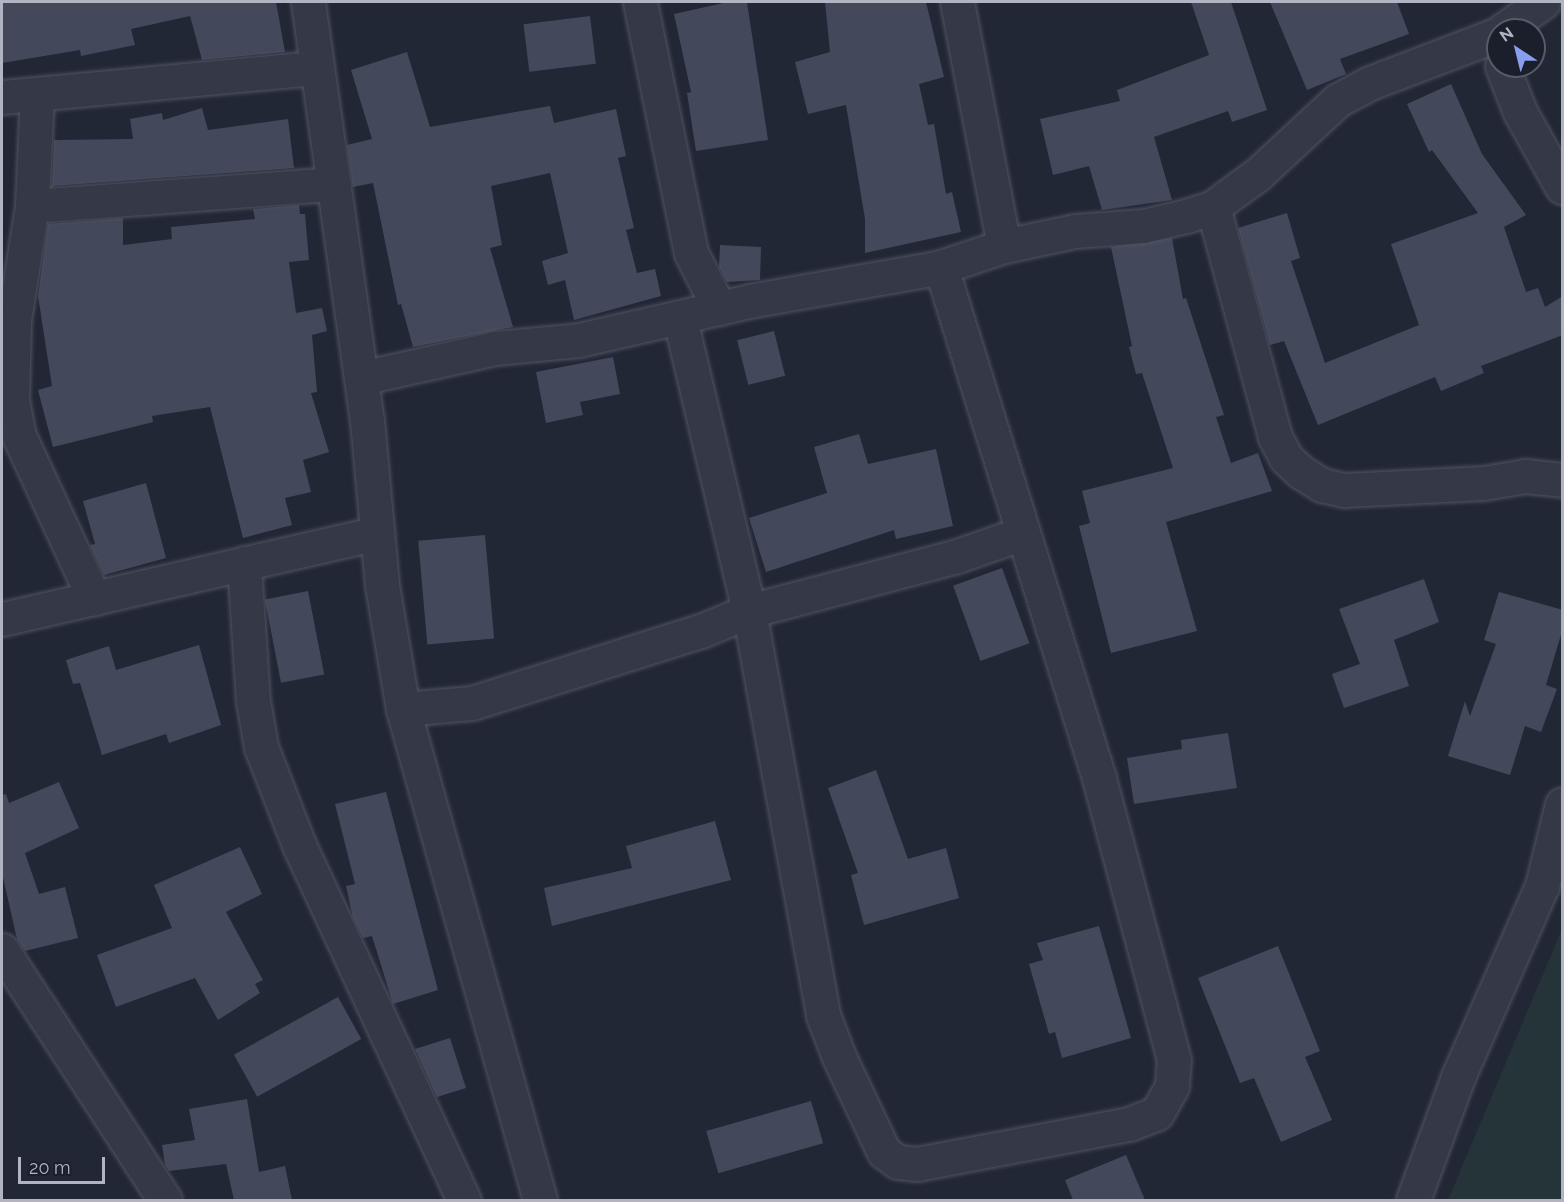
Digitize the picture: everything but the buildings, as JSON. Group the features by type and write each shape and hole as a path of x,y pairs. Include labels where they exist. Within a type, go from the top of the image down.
{"street":[{"path":"308,2 361,378 376,533 403,709 540,1200"},
{"path":"640,2 691,254 719,308"},
{"path":"957,2 1004,246"},
{"path":"1527,18 1543,2"},
{"path":"361,378 495,348 579,340 680,319 719,308 941,267 1004,246 1075,231 1143,226 1213,207 1258,174 1338,100 1370,83 1486,49"},
{"path":"2,97 317,68"},
{"path":"1509,78 1520,112 1563,187"},
{"path":"37,94 32,206 14,320 12,400 18,436 94,598"},
{"path":"32,206 334,184"},
{"path":"1213,207 1275,437 1286,458 1301,472 1322,485 1344,490 1484,483 1525,476 1563,480"},
{"path":"680,319 749,611 823,1015 839,1057 884,1152 898,1162 917,1164 1129,1124 1157,1113 1172,1086 1174,1060 1098,778 941,267"},
{"path":"2,619 376,533"},
{"path":"403,709 472,703 701,631 749,611 957,556 1023,533"},
{"path":"244,563 253,701 261,747 299,845 464,1200"},
{"path":"1413,1200 1458,1077 1542,886 1563,804"},
{"path":"2,950 165,1200"}],"shaded area":[{"path":"1562,929 1562,1200 1448,1200"}]}
